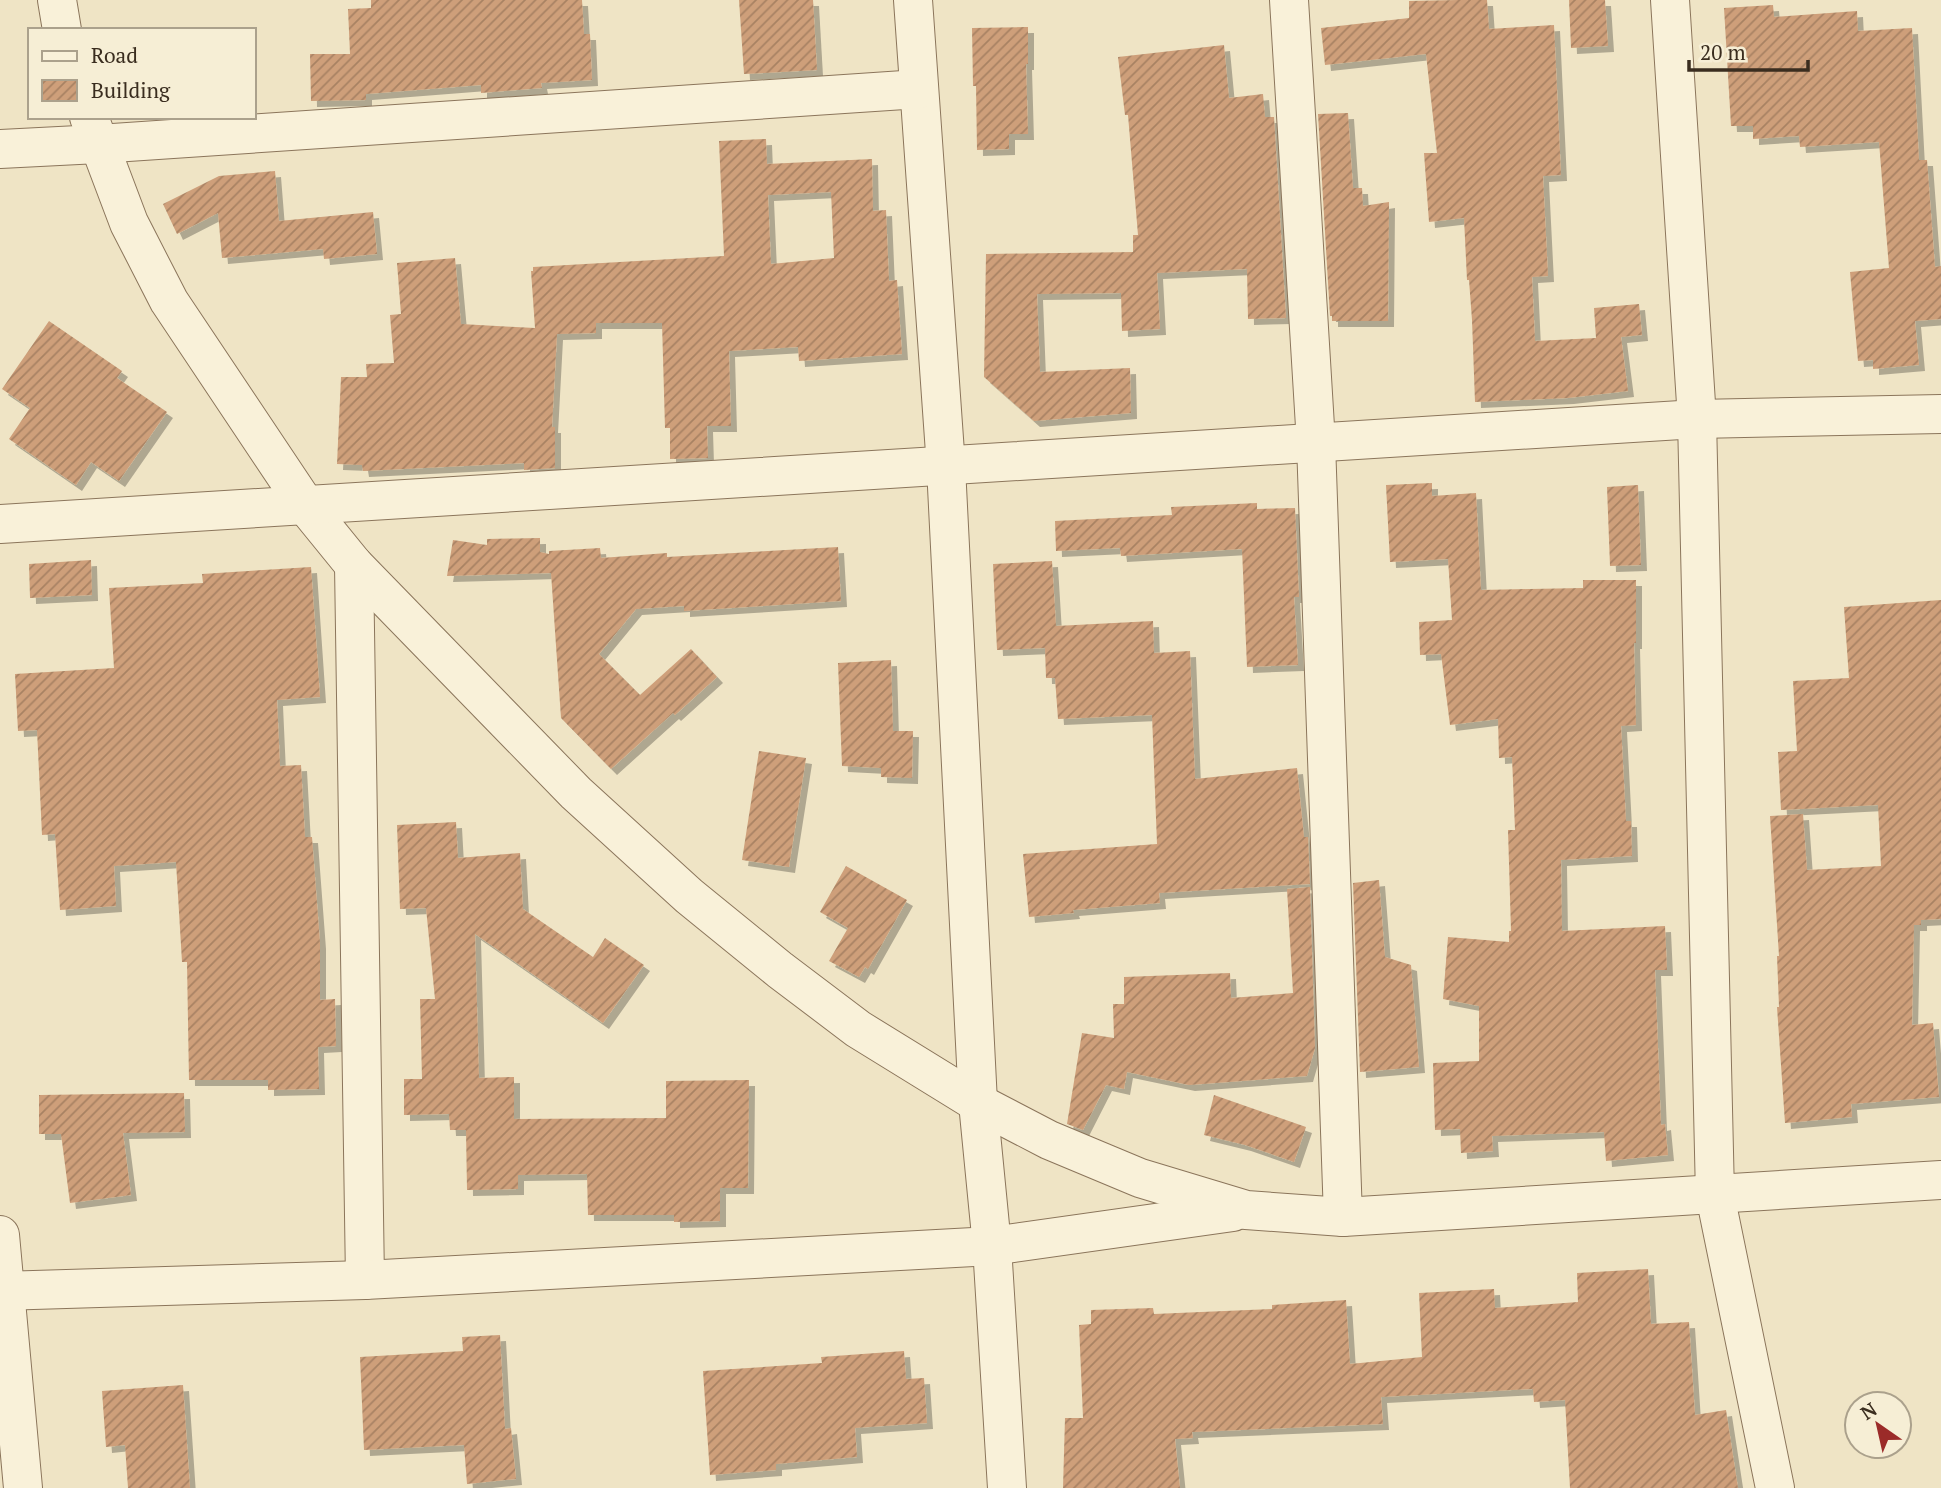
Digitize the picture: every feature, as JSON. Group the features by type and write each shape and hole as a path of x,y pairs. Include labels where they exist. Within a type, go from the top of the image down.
{"street":[{"path":"57,0 62,28"},
{"path":"913,0 946,467 978,1103 992,1246 1007,1488"},
{"path":"1289,0 1316,443 1343,1217"},
{"path":"1670,0 1697,419 1715,1195 1775,1488"},
{"path":"0,149 93,131 919,89"},
{"path":"93,131 129,223 169,301 306,506 355,565 576,793 689,896 858,1029 978,1103 1049,1140 1140,1178 1246,1210"},
{"path":"0,524 1697,419 1941,414"},
{"path":"355,565 365,1280"},
{"path":"2,1291 365,1280 992,1246 1246,1210 1343,1217 1941,1180"},
{"path":"0,1235 2,1291 23,1488"}],"building":[{"path":"371,0 582,0 584,34 590,34 592,80 541,83 542,88 481,93 481,85 366,94 366,100 311,101 310,54 350,54 348,9 371,8"},
{"path":"739,0 813,0 817,70 744,74"},
{"path":"1487,0 1489,29 1554,25 1561,175 1543,176 1548,276 1532,277 1535,341 1596,338 1594,308 1639,304 1642,335 1621,337 1628,391 1568,398 1475,402 1464,218 1429,222 1424,153 1437,153 1426,54 1325,65 1321,28 1409,18 1409,1"},
{"path":"1569,0 1605,0 1608,46 1571,48"},
{"path":"1773,5 1774,17 1857,11 1858,31 1912,28 1919,160 1927,160 1935,267 1941,266 1941,319 1915,321 1919,365 1873,369 1873,360 1858,361 1850,272 1889,268 1879,142 1800,147 1799,136 1753,139 1753,126 1731,126 1724,8"},
{"path":"1028,27 1028,134 1009,134 1009,149 977,150 972,28"},
{"path":"1224,45 1229,98 1263,94 1265,117 1274,117 1286,318 1248,319 1247,269 1157,273 1160,329 1122,331 1121,293 1037,294 1040,372 1130,368 1131,413 1034,421 984,377 986,254 1133,252 1133,235 1138,235 1128,115 1125,115 1118,57"},
{"path":"1348,113 1353,188 1362,188 1363,206 1389,202 1388,321 1332,321 1330,316 1318,114"},
{"path":"766,139 767,164 872,159 873,211 886,210 889,281 897,280 902,354 799,361 798,347 729,351 731,426 707,426 708,458 670,459 670,428 665,428 662,323 596,323 596,333 557,334 552,427 555,427 555,468 524,470 524,463 363,471 362,465 337,464 341,377 367,377 366,364 394,363 390,315 401,314 397,263 455,258 461,324 535,328 531,271 533,267 724,256 719,141","holes":["831,192 834,258 771,264 768,195"]},
{"path":"275,171 279,221 373,212 377,254 324,259 323,249 222,258 218,213 177,234 163,204 219,176"},
{"path":"49,321 122,371 117,378 167,412 119,481 91,462 76,485 9,439 30,408 2,389"},
{"path":"1432,483 1432,496 1476,493 1481,590 1583,588 1583,580 1636,580 1636,725 1621,726 1626,821 1631,821 1632,856 1561,860 1562,931 1665,926 1667,970 1655,970 1661,1125 1665,1124 1668,1155 1606,1161 1604,1132 1492,1136 1493,1151 1461,1153 1460,1129 1435,1130 1433,1063 1479,1061 1479,1006 1443,999 1448,937 1509,942 1508,830 1515,830 1512,757 1499,758 1498,719 1450,725 1441,654 1420,655 1419,622 1452,620 1448,559 1390,562 1386,485"},
{"path":"1638,485 1641,565 1610,566 1607,487"},
{"path":"1257,503 1257,509 1295,508 1299,597 1294,597 1298,665 1247,667 1242,549 1121,556 1120,548 1056,551 1055,521 1172,515 1171,507"},
{"path":"540,538 540,552 549,554 549,551 600,548 601,558 838,547 841,601 684,611 684,606 636,609 599,654 640,695 691,649 717,677 611,769 561,718 551,573 447,576 453,540 487,545 487,539"},
{"path":"91,560 92,595 30,598 29,564"},
{"path":"1052,561 1056,626 1153,621 1154,653 1190,651 1195,779 1297,768 1304,837 1308,837 1310,884 1159,893 1160,903 1073,910 1074,913 1029,917 1023,854 1157,844 1152,715 1058,719 1055,678 1046,678 1045,648 997,650 993,564"},
{"path":"311,567 320,697 277,700 280,766 301,765 305,837 312,837 320,943 320,1000 335,999 336,1046 318,1047 319,1089 268,1090 268,1080 189,1080 187,962 182,962 176,862 114,866 116,906 60,910 55,834 42,835 37,730 18,731 15,674 114,668 109,588 203,583 202,574"},
{"path":"1941,600 1941,919 1921,920 1921,925 1914,925 1912,1025 1933,1023 1939,1097 1851,1104 1852,1117 1785,1123 1777,1007 1779,956 1770,816 1803,814 1807,870 1881,866 1878,805 1781,810 1778,752 1797,751 1793,681 1849,678 1844,607"},
{"path":"891,660 893,731 913,731 912,778 881,777 881,768 842,766 838,663"},
{"path":"759,751 806,758 789,867 742,860"},
{"path":"456,822 458,858 520,853 523,909 593,957 605,938 644,965 603,1023 475,934 479,1078 514,1077 514,1119 666,1118 666,1081 749,1080 748,1188 720,1188 720,1221 674,1222 674,1215 588,1215 587,1174 518,1175 518,1189 467,1190 466,1130 450,1130 449,1114 404,1115 404,1079 422,1079 420,999 435,999 426,908 400,909 397,825"},
{"path":"846,866 907,900 868,969 865,967 859,977 829,961 848,928 820,912"},
{"path":"1379,880 1385,957 1411,965 1419,1067 1360,1072 1353,883"},
{"path":"1310,887 1315,1048 1307,1076 1189,1085 1127,1072 1124,1089 1106,1085 1083,1130 1067,1124 1082,1033 1114,1038 1113,1004 1124,1004 1124,977 1230,973 1231,998 1293,993 1287,889"},
{"path":"184,1093 185,1132 123,1133 131,1195 70,1203 61,1134 39,1134 39,1095"},
{"path":"1214,1095 1306,1127 1294,1162 1245,1145 1204,1135"},
{"path":"1648,1269 1651,1324 1689,1322 1695,1415 1726,1410 1738,1488 1570,1488 1565,1400 1534,1402 1533,1389 1381,1397 1383,1424 1192,1432 1193,1438 1175,1439 1180,1488 1063,1488 1065,1418 1083,1418 1079,1325 1091,1324 1091,1310 1153,1308 1154,1314 1272,1309 1272,1305 1346,1300 1350,1364 1422,1357 1419,1293 1494,1289 1495,1308 1578,1302 1577,1273"},
{"path":"500,1335 505,1429 511,1428 516,1479 467,1484 464,1445 364,1450 360,1357 463,1351 462,1337"},
{"path":"904,1351 906,1379 924,1378 927,1423 855,1428 857,1457 776,1464 776,1470 710,1475 703,1371 822,1363 821,1357"},
{"path":"183,1385 190,1488 128,1488 125,1445 106,1447 102,1391"}]}
